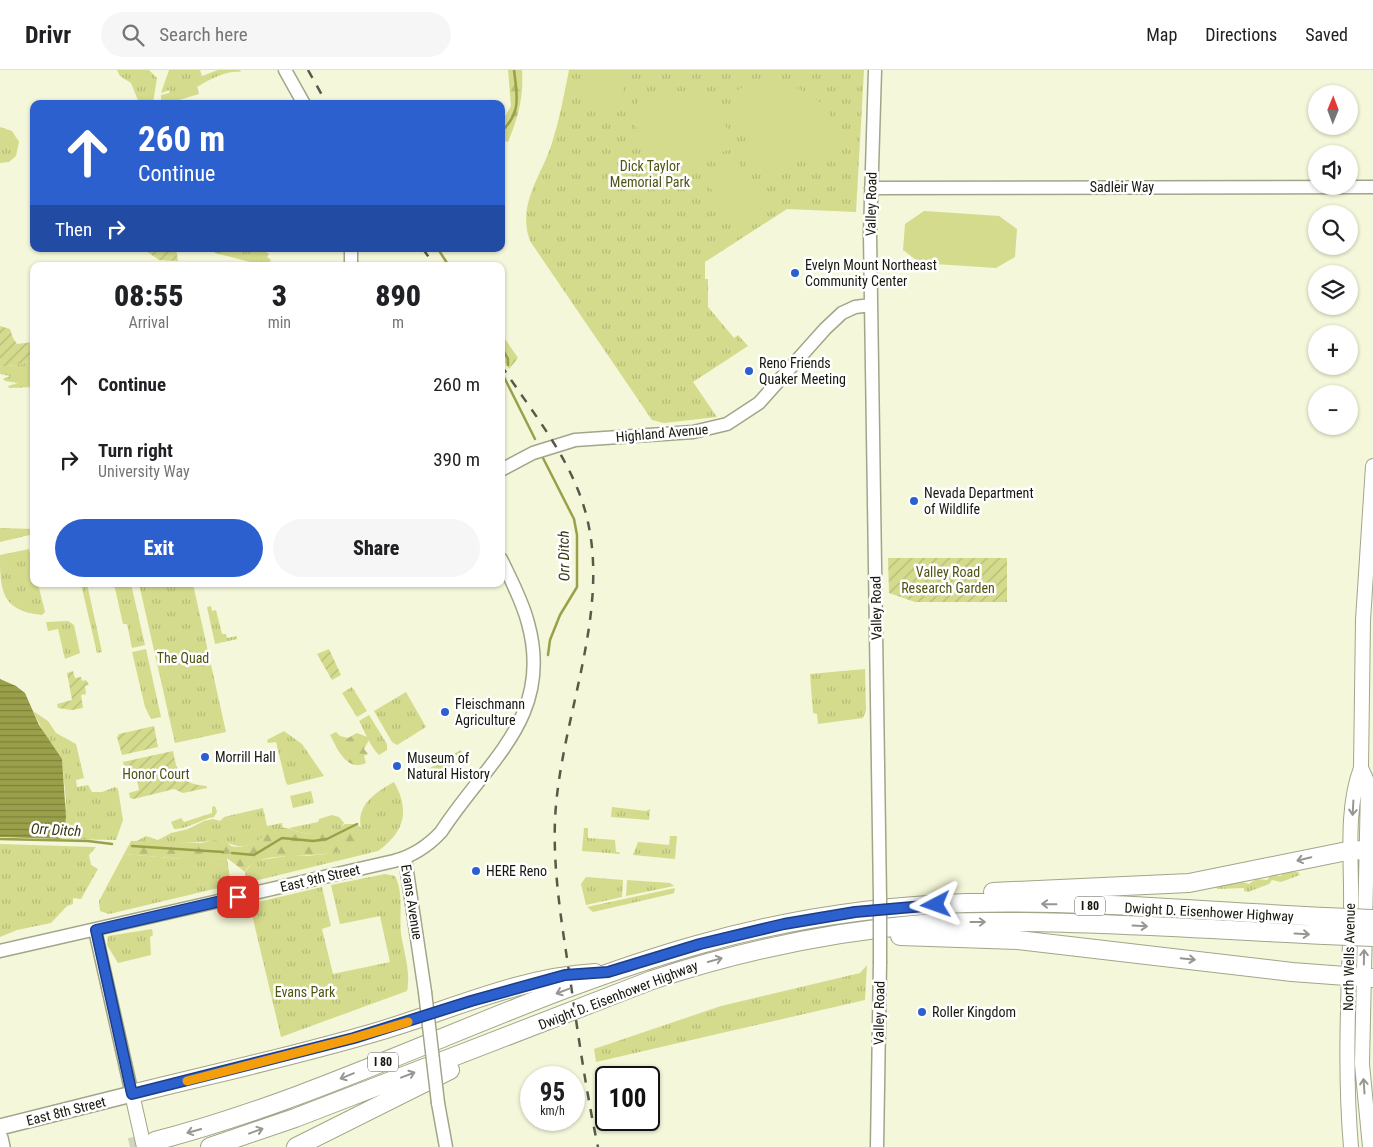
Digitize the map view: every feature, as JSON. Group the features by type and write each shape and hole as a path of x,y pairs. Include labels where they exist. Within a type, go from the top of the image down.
{"highway":[{"path":"855,912 916,896 1189,883 1364,850"},
{"name":"Dwight D. Eisenhower Highway","path":"149,1144 217,1124 275,1104 608,972 709,942 784,924 855,912 921,906 1005,903 1324,926 1373,937"},
{"name":"Dwight D. Eisenhower Highway","path":"210,1147 295,1118 652,980 703,963 789,942 932,924 1065,922 1324,926 1373,919"},
{"path":"859,932 903,937 938,936 1018,940 1362,978"},
{"path":"132,1094 354,1038 471,1001 565,975 608,972"},
{"path":"296,1147 538,1025"}],"main road":[{"name":"North Wells Avenue","path":"1370,1147 1362,1064 1364,850 1354,793 1361,768 1367,662 1373,466"},
{"name":"North Wells Avenue","path":"1351,1147 1348,1087 1362,978"},
{"name":"East 8th Street","path":"0,1127 132,1094"},
{"path":"132,1094 149,1144"},
{"path":"0,1138 2,1147"}],"street":[{"path":"285,70 302,100"},
{"name":"Valley Road","path":"875,70 871,188 871,305 880,874 877,1147"},
{"name":"Sadleir Way","path":"871,188 1373,186"},
{"name":"Highland Avenue","path":"505,468 533,452 575,440 693,432 728,424 759,403 824,329 842,313 855,307 871,305"},
{"name":"Evans Avenue","path":"446,1147 438,1103 425,992 405,858 422,849 441,832 512,736 527,707 534,679 530,632 522,603 505,567"},
{"name":"East 9th Street","path":"0,951 405,858"},
{"path":"96,930 132,1094"}],"green space":[{"path":"117,70 149,70 157,78 153,100 138,100 131,83 120,76"},
{"path":"169,70 200,70 202,76 218,70 240,70 241,72 230,72 207,81 197,87 199,94 179,100 161,100 161,95 169,93 170,90 161,93"},
{"path":"508,70 522,70 520,107 508,142 505,141 505,116 511,106"},
{"name":"Dick Taylor Memorial Park","path":"569,70 864,70 856,212 787,209 705,262 705,279 708,279 708,307 734,338 738,335 748,346 693,382 717,417 664,423 652,420 530,241 526,215 528,204 554,137"},
{"path":"581,70 624,70 623,109 580,108"},
{"path":"773,83 800,89 820,102 833,122 842,148 765,171 755,166 730,94 741,88"},
{"path":"670,89 694,97 712,108 725,124 736,147 665,173 656,169 634,123 638,114 637,95"},
{"path":"0,127 12,131 19,142 16,156 9,162 0,163"},
{"path":"737,161 768,208 738,228 707,183"},
{"path":"924,211 999,216 1017,229 1015,257 996,268 920,263 903,250 905,224"},
{"path":"147,252 176,252 178,261 159,260"},
{"path":"266,252 269,254 267,257 271,260 269,262 250,262 215,253"},
{"path":"0,326 10,329 17,344 30,342 30,361 23,364 0,367"},
{"path":"505,339 518,358 509,369 505,363"},
{"path":"30,361 30,387 9,388 8,386 18,383 5,381 3,379 10,376 0,374 0,367 23,364"},
{"path":"0,528 30,529 30,535 0,542"},
{"path":"29,549 30,587 39,587 45,612 42,615 18,609 6,597 2,588 0,555"},
{"name":"Valley Road Research Garden","path":"888,558 1007,558 1007,602 915,602 889,593"},
{"path":"82,587 88,587 102,652 97,653"},
{"path":"115,587 132,587 145,645 132,648 127,624 123,624"},
{"name":"The Quad","path":"140,587 194,587 226,732 175,743"},
{"path":"211,606 212,611 216,610 222,634 226,634 227,638 237,636 237,639 215,644 207,607"},
{"path":"68,621 74,625 80,653 65,659 58,629 48,631 46,622"},
{"path":"146,649 161,717 151,719 145,707 132,652"},
{"path":"329,649 341,675 332,680 317,654"},
{"path":"865,669 866,710 863,718 818,724 817,714 813,713 810,674"},
{"path":"73,671 75,678 81,677 82,681 86,680 89,685 85,686 86,694 81,695 83,708 72,710 58,708 57,704 72,700 67,673"},
{"path":"352,687 367,711 357,717 342,693"},
{"path":"406,692 426,727 397,745 392,742 374,711"},
{"path":"33,711 48,721 56,733 76,744 84,778 76,780 77,787 88,785 92,792 102,792 115,787 118,789 123,820 116,840 60,839 66,801 62,760 45,735"},
{"path":"369,715 387,744 387,750 379,755 370,743 359,721"},
{"path":"154,726 158,747 122,755 117,737 119,734"},
{"path":"284,731 302,744 324,776 288,785 286,783 276,742 268,743 267,740"},
{"path":"336,732 340,736 348,738 357,733 370,738 364,749 368,754 364,756 366,763 353,764 344,758 330,735"},
{"path":"461,750 463,754 460,760 429,778 425,771"},
{"name":"Honor Court","path":"173,751 176,765 182,776 191,783 206,786 207,788 183,793 174,789 134,799 130,798 129,793 139,790 135,769 125,770 123,762"},
{"path":"394,782 402,802 402,820 394,836 378,851 246,883 245,872 254,861 293,855 325,854 348,846 361,828 360,820 364,806 374,795"},
{"path":"311,791 314,803 293,808 290,796"},
{"path":"215,806 217,812 214,817 183,828 174,829 171,822 181,818 184,822 212,813 212,807"},
{"path":"612,807 646,811 650,809 649,820 611,817"},
{"path":"263,808 267,826 282,823 283,828 245,846 219,841 135,842 146,836 158,840 171,833 188,829 204,821 213,819 220,821 224,817"},
{"path":"332,815 339,817 344,823 334,831 310,834 289,828 318,822 319,819"},
{"path":"345,824 357,824 361,828 355,842 342,850 325,854 268,858 254,863 245,872 227,858 194,860 124,854 131,841 201,843 224,839 231,846 239,847 252,844 268,833 281,828 302,833 322,834"},
{"path":"584,828 588,828 588,838 615,840 616,852 620,854 582,851"},
{"path":"670,836 677,836 675,859 633,855 638,842 669,845"},
{"path":"0,844 96,847 89,855 91,865 98,869 81,899 73,898 73,904 67,906 51,923 17,930 0,937"},
{"path":"124,854 182,859 227,858 231,885 109,914 100,911 99,901"},
{"path":"1285,872 1298,872 1300,875 1281,882 1272,880 1269,884 1248,892 1244,891 1244,888 1218,889 1215,886 1239,881 1249,884 1256,879 1267,880 1273,874 1280,876"},
{"name":"Evans Park","path":"385,874 395,876 398,883 401,904 401,934 408,970 407,991 281,1037 250,906 258,902 322,887 331,926 322,929 333,974 390,962 380,916 340,924 331,885"},
{"path":"586,877 623,880 622,897 586,905 581,884"},
{"path":"627,880 670,883 674,886 626,896"},
{"path":"675,888 674,893 671,894 593,912 587,907"},
{"path":"152,929 153,935 150,937 151,955 118,963 107,945 108,936"},
{"path":"867,965 865,1000 596,1062 594,1049 721,1006 860,973"}],"water":[{"path":"0,679 16,686 25,693 39,725 62,759 66,817 64,831 60,839 0,837"}],"waterway":[{"name":"Orr Ditch","path":"505,128 515,110 517,96 514,70"},
{"name":"Orr Ditch","path":"440,252 446,262"},
{"name":"Orr Ditch","path":"505,353 508,359 508,365"},
{"name":"Orr Ditch","path":"505,379 535,439"},
{"name":"Orr Ditch","path":"543,458 574,519 577,535 577,587 560,615 550,640 548,655"},
{"name":"Orr Ditch","path":"232,853 254,855 282,838 313,841 327,839 357,824"},
{"name":"Orr Ditch","path":"0,839 88,841 112,844"},
{"name":"Orr Ditch","path":"132,846 223,852"}],"tunnel":[{"path":"130,1147 155,1141"}],"railway":[{"path":"308,70 325,100"},
{"path":"425,252 432,262"},
{"path":"505,371 543,426 571,473 590,530 593,571 591,612 559,779 555,820 555,860 561,919 582,1062 598,1147"}],"slow traffic":[{"path":"187,1081 354,1038 408,1022"}],"place":[{"name":"Evelyn Mount Northeast Community Center","path":"795,273"},
{"name":"Reno Friends Quaker Meeting","path":"749,371"},
{"name":"Nevada Department of Wildlife","path":"914,501"},
{"name":"Fleischmann Agriculture","path":"445,712"},
{"name":"Morrill Hall","path":"205,757"},
{"name":"Museum of Natural History","path":"397,766"},
{"name":"HERE Reno","path":"476,871"},
{"name":"Roller Kingdom","path":"922,1012"}],"route":[{"path":"238,897 96,930 132,1094 234,1070 354,1038 471,1001 565,975 608,972 700,944 784,924 855,912 936,905"}]}
